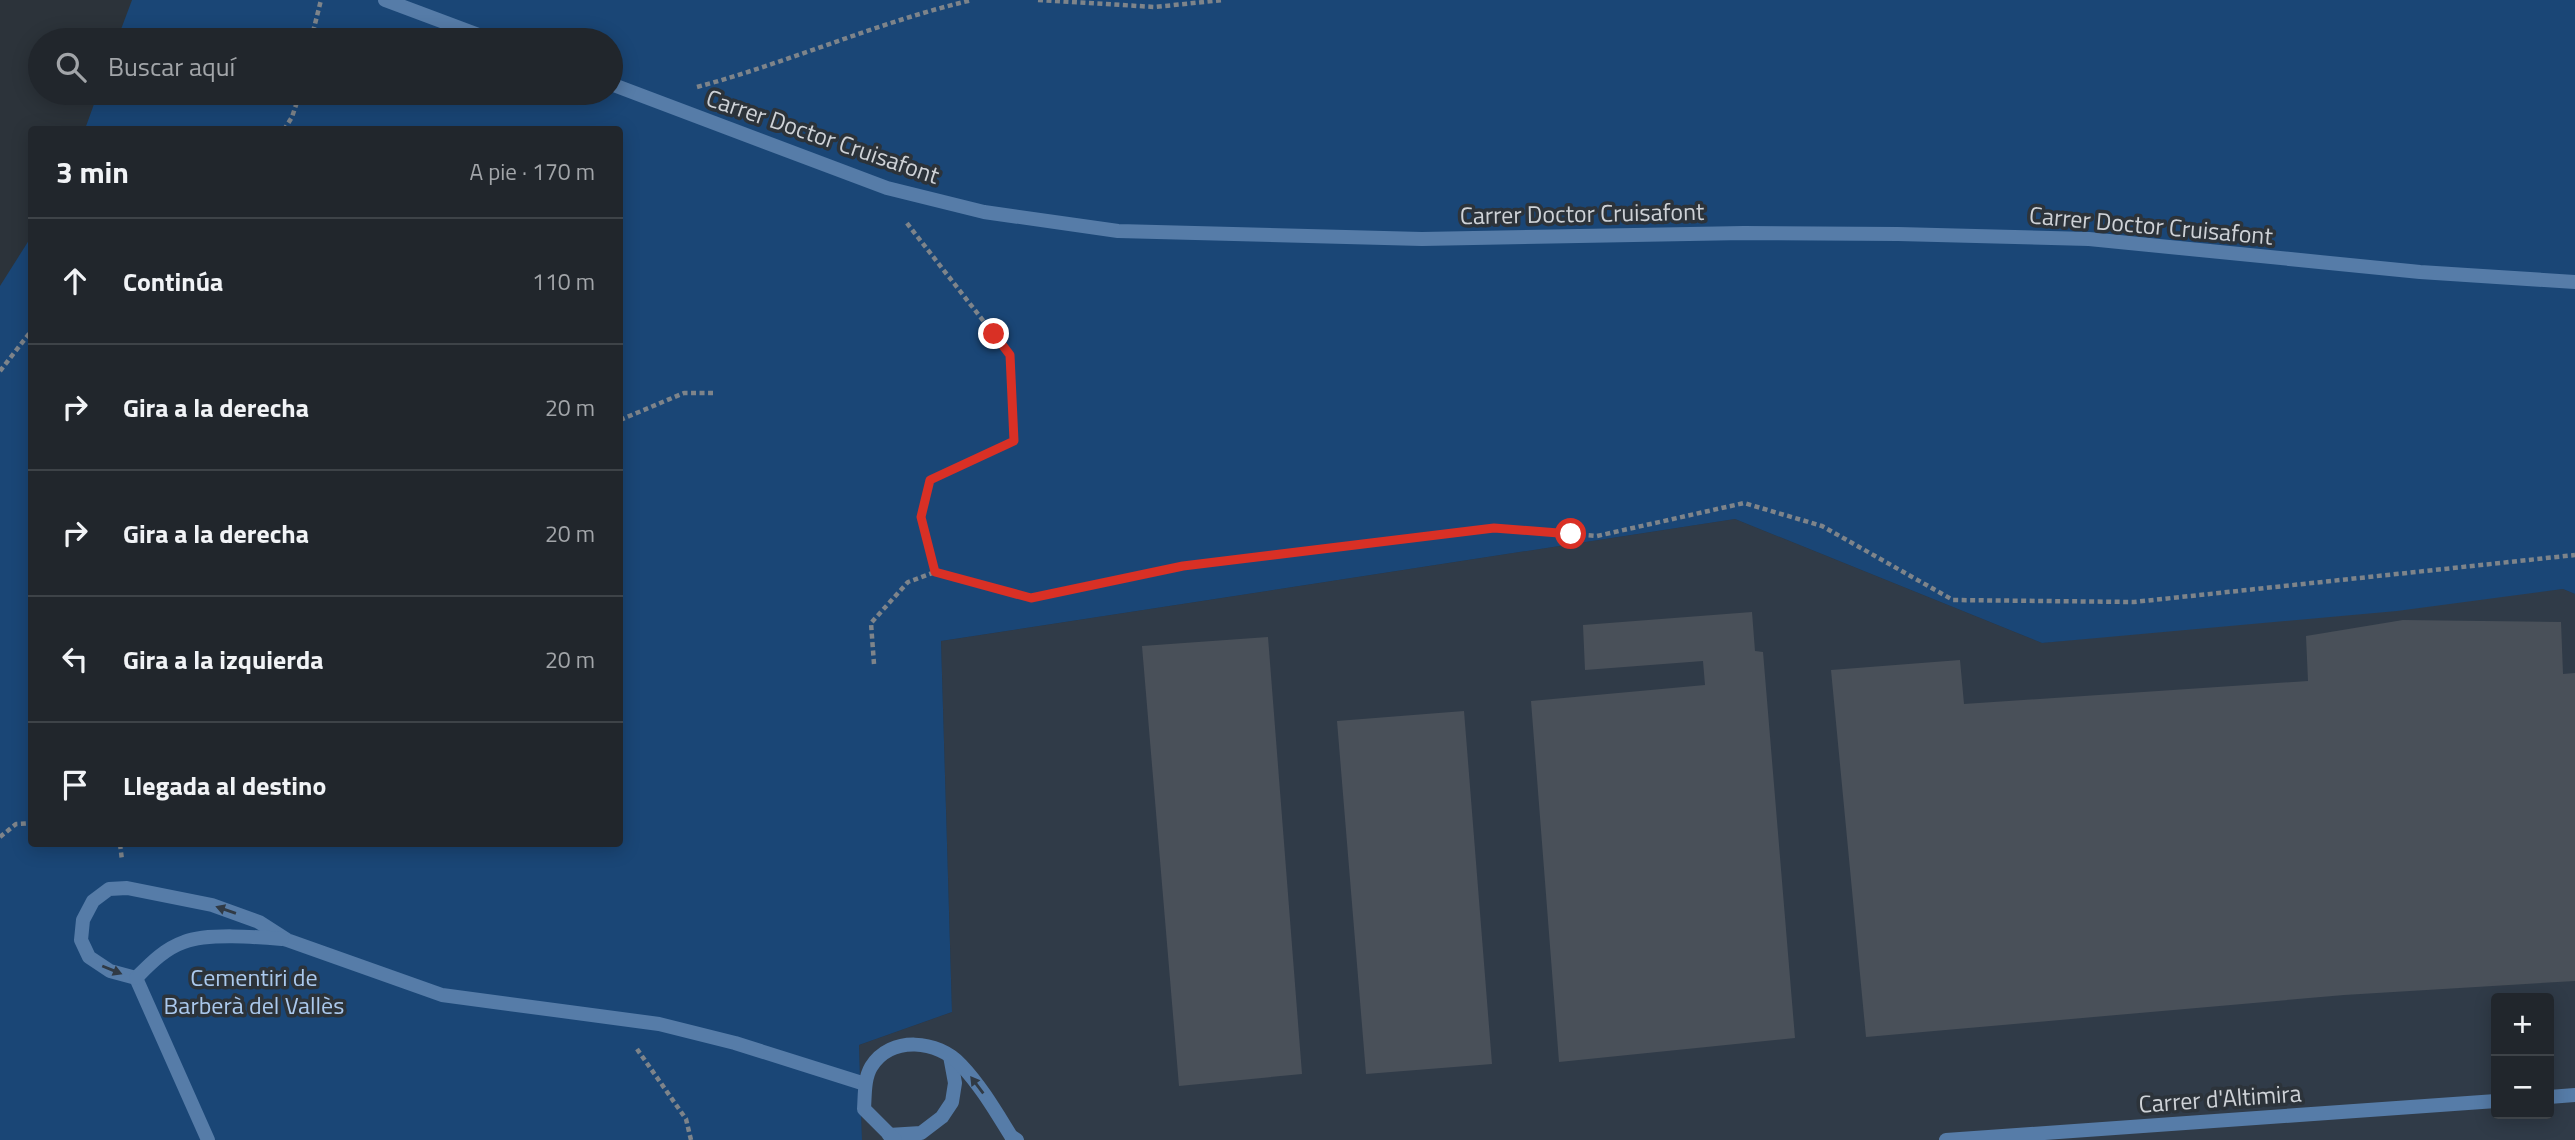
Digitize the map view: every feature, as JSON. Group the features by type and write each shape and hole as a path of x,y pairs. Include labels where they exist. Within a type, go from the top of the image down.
{"street":[{"path":"385,0 460,28"},
{"name":"Carrer Doctor Cruisafont","path":"623,89 875,183 984,212 1118,231 1422,239 1744,233 2089,239 2406,270 2575,282"},
{"path":"136,978 110,971 89,957 81,940 83,920 93,901 109,889 127,888 212,905 259,922 287,940 442,996 659,1024 735,1043 865,1084"},
{"path":"136,978 160,955 185,941 254,937 287,940"},
{"path":"136,978 208,1140"},
{"path":"950,1056 955,1083 952,1102 942,1117 921,1133 892,1137 864,1109 865,1084 871,1067 885,1052 901,1044 929,1045 950,1056 960,1062 1011,1136 1017,1140"},
{"path":"2554,1097 2575,1095"},
{"name":"Carrer d'Altimira","path":"1946,1140 2491,1101"}],"path":[{"path":"314,28 321,0"},
{"path":"689,89 746,74 921,12 972,0"},
{"path":"1038,0 1155,6 1223,0"},
{"path":"286,126 296,105"},
{"path":"875,183 1010,355 1014,441 930,480 921,517 935,572"},
{"path":"0,371 28,335"},
{"path":"623,419 684,393 713,393"},
{"path":"874,664 871,623 908,582 935,572 1031,598 1183,566 1494,528 1597,536 1744,503 1822,526 1953,600 2134,602 2575,555"},
{"path":"0,837 16,824 28,823"},
{"path":"615,1017 687,1119 691,1140"}],"shaded area":[{"path":"1735,519 2042,643 2563,589 2575,594 2575,1140 862,1140 859,1045 952,1012 941,641"}],"green space":[{"name":"Cementiri de Barberà del Vallès","path":"132,0 2575,0 2575,594 2563,589 2397,611 2042,643 1735,519 941,641 952,1012 859,1045 862,1140 0,1140 0,286 28,242 28,847 623,847 623,126 86,126 94,105 623,105 623,28 122,28"}],"building":[{"path":"1752,612 1755,651 1763,652 1795,1038 1559,1062 1531,701 1705,685 1703,661 1585,670 1583,625"},
{"path":"2403,620 2561,622 2563,674 2575,673 2575,981 2344,995 1866,1037 1831,670 1960,660 1964,704 2308,681 2306,636"},
{"path":"1268,637 1302,1074 1179,1086 1142,646"},
{"path":"1464,711 1492,1064 1366,1074 1337,721"}],"route":[{"path":"994,334 1010,355 1014,441 930,480 921,517 935,572 1031,598 1183,566 1494,528 1571,534"}]}
